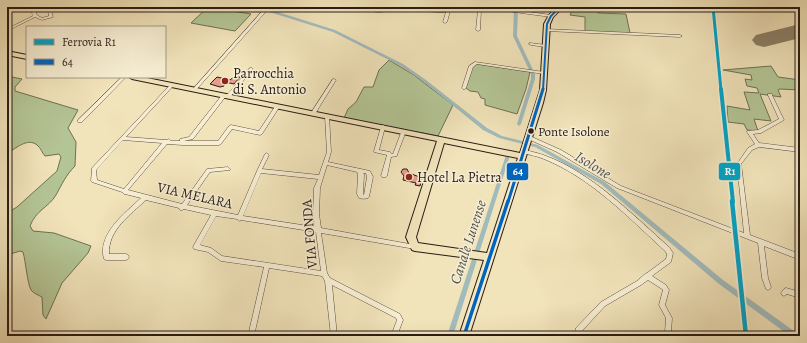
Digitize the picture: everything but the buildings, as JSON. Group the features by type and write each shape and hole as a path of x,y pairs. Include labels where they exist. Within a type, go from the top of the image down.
{"main road":[{"path":"464,336 481,256 530,138 542,94 546,30 551,16 560,7"},
{"path":"7,53 26,57"},
{"path":"137,78 509,153 524,153"},
{"path":"415,247 411,237 441,139"},
{"name":"VIA MELARA","path":"415,247 481,256"}],"street":[{"path":"32,7 35,16 42,19 51,17 50,11"},
{"path":"194,90 268,7"},
{"path":"323,7 448,10 480,8 514,10 551,16"},
{"path":"478,30 480,8"},
{"path":"445,22 448,10"},
{"path":"7,30 35,16"},
{"path":"546,30 680,36"},
{"path":"531,44 546,46"},
{"path":"464,88 471,66 476,63 544,73"},
{"path":"124,192 166,142 191,138 251,69"},
{"path":"80,121 123,78"},
{"path":"314,113 334,80"},
{"name":"VIA MELARA","path":"172,85 124,139 94,169 94,181 124,192 182,208 239,219 397,242 415,247"},
{"path":"758,145 749,132 759,132 782,120 770,95"},
{"path":"124,139 166,142 219,142 231,127 260,133 278,106"},
{"name":"VIA FONDA","path":"327,116 330,146 326,163 320,177 316,199 317,230 326,277 334,336"},
{"path":"383,127 376,151 390,154 390,156"},
{"path":"390,156 395,155 404,132"},
{"path":"530,138 559,151 619,187 800,257"},
{"path":"747,237 739,164 750,149 758,145 800,150"},
{"path":"524,153 550,161 587,180 667,248 670,253 669,260 618,296 603,304 578,330 577,336"},
{"path":"239,219 267,155"},
{"path":"384,176 390,156"},
{"path":"326,163 359,170 369,174 366,197 360,197 361,174 359,170"},
{"path":"182,208 209,170 228,169"},
{"path":"259,171 320,177"},
{"path":"126,257 106,257 105,247 110,234 144,198"},
{"path":"214,214 196,247 209,250 221,258 326,277"},
{"path":"397,242 405,241 411,237"},
{"path":"761,242 765,278 768,287"},
{"path":"251,336 267,266"},
{"path":"647,276 664,287 666,290 662,305 669,318 668,332"},
{"name":"VIA FONDA","path":"326,277 398,316 400,320 394,336"},
{"path":"784,293 786,291 800,296"}],"green space":[{"path":"208,7 251,14 235,31 191,23"},
{"path":"581,7 597,8 598,13 626,14 630,33 585,32 585,17 570,15 572,11 582,11"},
{"path":"389,60 414,75 453,105 438,136 344,118 348,109 356,102 364,87 373,87 379,70"},
{"path":"477,64 530,72 526,89 517,114 485,105 485,99 481,98 478,92 470,91 466,88 472,67"},
{"path":"771,66 778,77 800,80 800,90 780,89 778,90 781,97 760,94 771,121 754,119 758,131 747,130 744,124 728,122 727,106 750,110 744,92 759,93 757,88 747,86 745,79 752,80 751,75 723,70"},
{"path":"7,76 22,79 15,87 15,91 78,110 68,128 76,142 75,166 53,199 35,216 30,226 33,231 54,233 91,246 88,253 62,283 46,319 43,315 42,297 31,290 23,252 20,251 7,255 7,213 17,207 57,171 61,157 59,154 45,156 37,145 29,142 22,144 7,153"}],"waterway":[{"path":"258,7 264,9"},
{"name":"Canale Lunense","path":"516,7 515,36 533,74 533,79 519,124"},
{"name":"Isolone","path":"264,9 334,31 402,65 425,81 485,129 501,137 536,146 603,183 721,282 796,336"},
{"name":"Canale Lunense","path":"450,336 508,155"}],"runway":[{"path":"764,40 800,31"}],"rail line":[{"name":"R1","path":"713,7 746,336"}],"transit line":[{"name":"64","path":"464,336 540,103 543,90 547,24 551,16 560,7"}],"place":[{"name":"Parrocchia di S. Antonio","path":"225,81"},
{"name":"Ponte Isolone","path":"531,131"},
{"name":"Hotel La Pietra","path":"409,177"}]}
